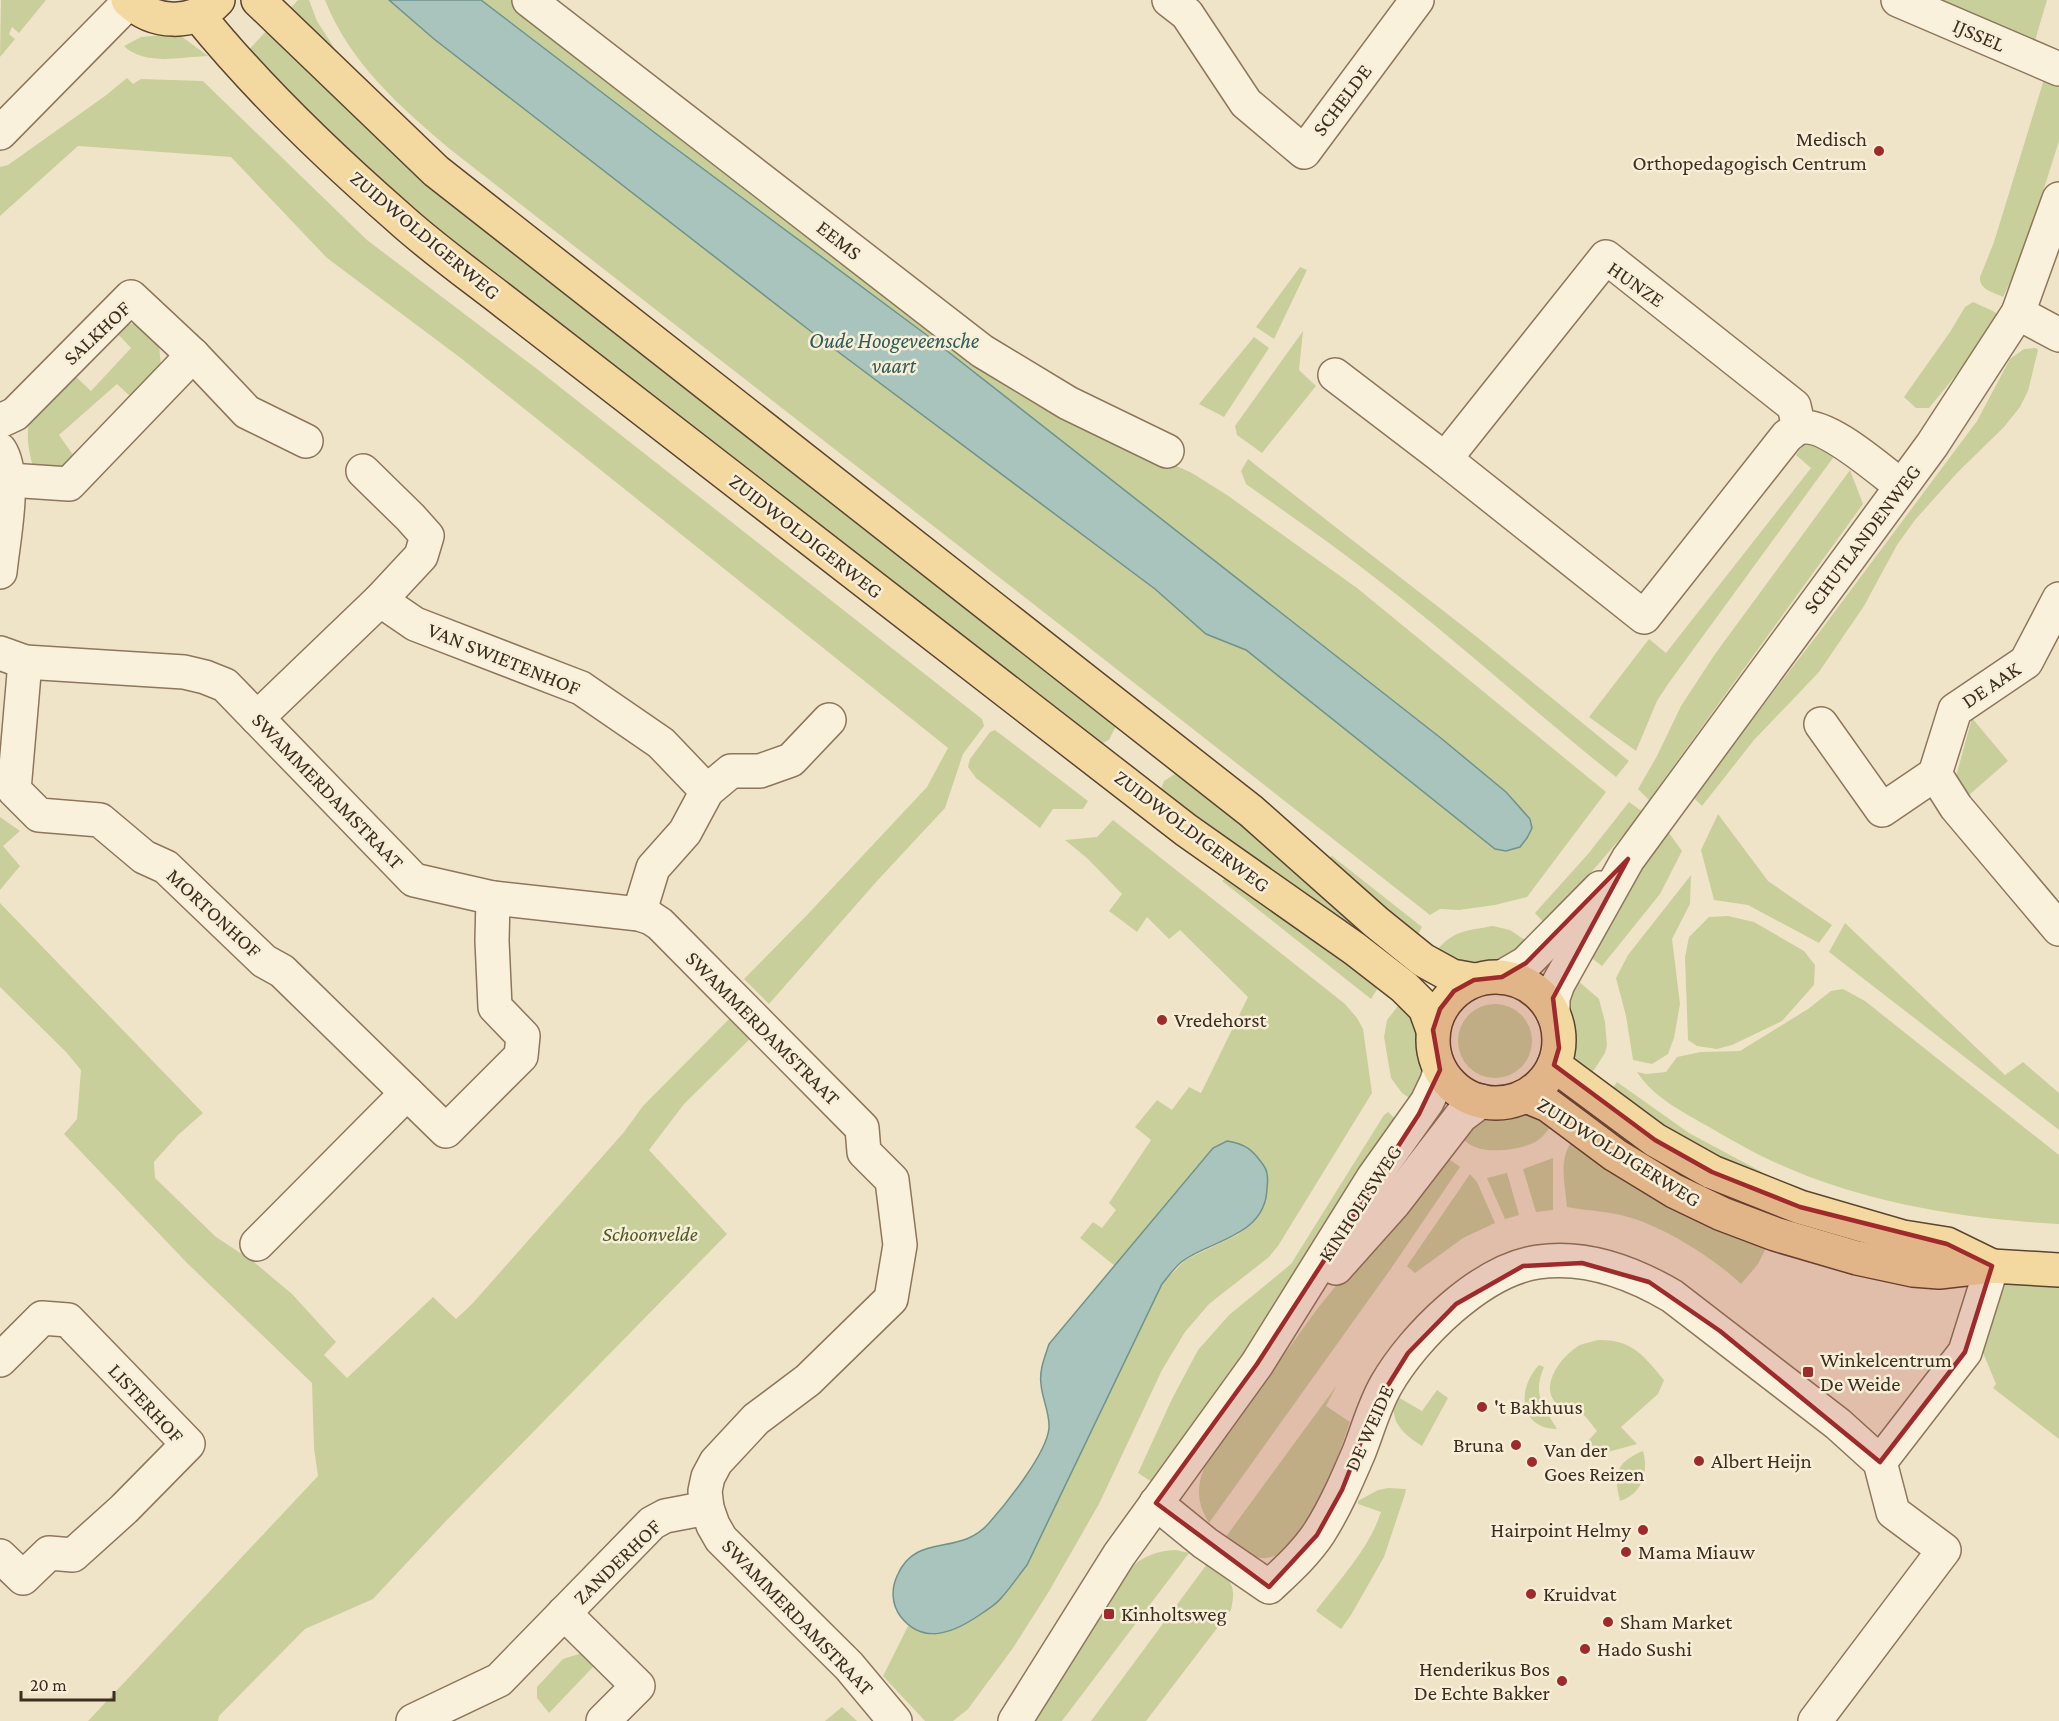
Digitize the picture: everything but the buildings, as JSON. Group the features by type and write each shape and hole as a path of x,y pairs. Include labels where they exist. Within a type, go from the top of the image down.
{"main road":[{"path":"258,0 436,171 1251,811 1376,922 1416,954 1437,969 1452,976 1488,978 1518,980 1532,988 1544,999 1553,1013 1558,1030 1559,1048 1554,1065 1542,1084 1523,1097 1495,1103 1464,1095 1450,1084 1440,1070 1433,1050 1433,1030 1440,1009 1454,991 1488,978"},
{"path":"129,1 144,13 163,19 182,20 208,7"},
{"name":"ZUIDWOLDIGERWEG","path":"208,7 225,48 314,138 399,218 1186,830 1355,949 1404,987 1425,1008 1433,1030"},
{"name":"ZUIDWOLDIGERWEG","path":"1554,1065 1655,1140 1712,1172 1800,1207 1903,1237 1947,1244 1992,1266"},
{"name":"ZUIDWOLDIGERWEG","path":"1523,1097 1548,1105 1615,1155 1674,1191 1722,1214 1775,1234 1857,1258 1913,1270 1939,1272 1992,1266 2059,1270"}],"street":[{"name":"EEMS","path":"529,0 982,351 1068,403 1167,451"},
{"name":"SCHELDE","path":"1169,0 1187,14 1246,103 1304,152 1417,0"},
{"name":"IJSSEL","path":"1898,0 2059,69"},
{"path":"0,133 129,1"},
{"name":"SCHUTLANDENWEG","path":"1553,1013 1553,998 1558,984 1628,859 1932,445 2018,312 2059,199"},
{"name":"HUNZE","path":"1445,459 1606,257 1794,406 1799,428"},
{"name":"SALKHOF","path":"0,421 15,414 131,297 193,355 248,412 306,441"},
{"path":"2018,312 2059,335"},
{"path":"0,572 5,465 69,484 193,355"},
{"path":"1335,375 1644,617 1787,436 1799,428 1816,429 1835,437 1900,486"},
{"path":"257,718 380,600 421,556 427,536 363,471"},
{"name":"VAN SWIETENHOF","path":"380,600 415,624 581,688 661,743 707,791"},
{"name":"DE AAK","path":"1935,774 1955,710 2026,662 2058,602"},
{"name":"SWAMMERDAMSTRAAT","path":"12,657 184,672 205,676 225,685 414,880 494,898 639,914 651,918 660,924 862,1128 864,1152 892,1180 900,1245 891,1299 808,1380 756,1419 716,1462 708,1477 705,1491 707,1508 721,1539 849,1666 895,1721"},
{"name":"MORTONHOF","path":"12,657 14,790 39,815 99,820 144,857 166,867 264,960 282,971 446,1131 521,1056 523,1036 495,1007 492,941 494,898"},
{"path":"639,914 652,868 685,832 707,791 731,771 760,771 791,760 829,720"},
{"path":"1821,724 1882,810 1935,774 1956,807 2059,929"},
{"name":"SCHUTLANDENWEG","path":"1488,978 1526,963 1628,859"},
{"name":"KINHOLTSWEG","path":"1257,1364 1373,1178 1427,1102 1440,1070"},
{"path":"257,1244 407,1093"},
{"name":"KINHOLTSWEG","path":"1015,1721 1119,1555 1257,1364 1331,1273 1394,1203 1461,1116 1481,1101"},
{"name":"DE WEIDE","path":"1156,1503 1205,1543 1269,1587 1294,1563 1317,1535 1342,1490 1375,1406 1408,1353 1435,1322 1463,1299 1502,1275 1539,1262 1582,1263 1623,1272 1649,1282 1672,1296 1838,1424 1880,1462"},
{"path":"1815,1721 1944,1551 1893,1512 1880,1462 1965,1352 1992,1266"},
{"name":"LISTERHOF","path":"0,1360 42,1318 68,1320 188,1444 124,1509 73,1555 50,1553 22,1578 0,1556"},
{"name":"ZANDERHOF","path":"413,1721 499,1680 652,1523 665,1516 707,1508"},
{"name":"ZANDERHOF","path":"564,1613 638,1686 603,1721"}],"highlighted area":[{"path":"1628,859 1553,998 1559,1048 1554,1065 1655,1140 1712,1172 1800,1207 1947,1244 1992,1266 1965,1352 1880,1462 1720,1331 1649,1282 1582,1263 1523,1266 1456,1304 1408,1353 1375,1406 1342,1490 1317,1535 1269,1587 1156,1503 1257,1364 1419,1114 1440,1070 1433,1030 1440,1009 1454,991 1474,980 1502,977 1526,963"}],"green space":[{"path":"1,0 46,0 19,33 12,27 9,34 15,39 0,57"},
{"path":"298,0 309,0 317,21 340,57 288,11"},
{"path":"325,0 389,0 434,39 813,333 1155,589 1206,634 1246,650 1495,849 1530,819 1506,792 1442,739 928,336 688,159 481,0 513,0 1066,416 1192,473 1227,495 1357,588 1606,792 1527,897 1495,905 1459,910 1440,909 1430,915 451,150 395,100 362,64 335,23"},
{"path":"1931,0 2047,0 2034,44"},
{"path":"268,29 1115,722 1115,728 1109,740 1098,745 398,196 246,53"},
{"path":"181,36 208,56 175,59 152,58 132,52 124,46 141,37"},
{"path":"2045,76 2049,77 2059,88 2059,141 2023,255 2003,297 1984,288 1980,277 1994,242"},
{"path":"127,78 133,84 141,79 203,81 367,240 537,369 982,719 984,726 963,754 945,808 877,881 769,1004 744,979 927,787 948,748 462,359 327,258 231,157 78,146 0,216 0,167 8,165"},
{"path":"1300,267 1307,270 1274,339 1256,327"},
{"path":"1973,302 1997,315 1974,351 1929,408 1916,408 1904,397 1965,307"},
{"path":"124,324 137,324 159,344 161,367 132,398 117,384 59,435 76,459 59,470 35,472 29,451 28,435 34,409 72,373 91,391 131,348 116,332"},
{"path":"1303,331 1299,370 1316,386 1262,453 1237,435 1235,426"},
{"path":"1254,337 1269,348 1224,417 1199,404"},
{"path":"2036,348 2038,350 2028,391 2020,407 2004,427 1957,473 1915,520 1897,545 1864,606 1819,672 1754,740 1702,806 1693,797 1977,421 2010,359 2024,349"},
{"path":"1815,443 1838,451 1668,684 1657,701 1636,751 1589,717 1649,639 1666,653 1811,468 1796,455 1803,445"},
{"path":"1248,459 1477,637 1629,761 1616,777 1350,558 1246,484 1241,471"},
{"path":"1850,470 1863,504 1649,800 1638,789 1681,706 1715,654"},
{"path":"1972,718 2008,761 1969,795 1955,780"},
{"path":"995,730 1088,801 1083,809 1053,809 1040,828 976,778 968,767 970,759 990,732"},
{"path":"1175,774 1183,775 1402,957 1393,970 1160,791 1164,781"},
{"path":"1629,802 1643,812 1546,925 1535,913 1588,854"},
{"path":"1718,814 1768,881 1832,925 1819,943 1748,905 1714,900 1701,850"},
{"path":"0,817 20,831 3,846 20,866 0,890"},
{"path":"1113,820 1345,1004 1363,1029 1372,1093 1278,1246 1269,1257 1209,1304 1185,1332 1162,1370 1099,1504 1048,1593 1013,1648 968,1709 953,1721 925,1721 883,1676 908,1626 932,1635 970,1621 1001,1599 1027,1565 1162,1284 1185,1260 1237,1235 1253,1222 1263,1206 1227,1141 1213,1148 1115,1266 1080,1238 1093,1222 1102,1228 1116,1210 1109,1203 1151,1140 1135,1127 1157,1100 1172,1110 1189,1087 1201,1093 1248,997 1180,930 1169,939 1147,917 1137,932 1109,911 1122,894 1088,859 1065,840 1097,837"},
{"path":"1669,833 1682,851 1660,894 1602,966 1589,956 1621,895"},
{"path":"1332,856 1422,927 1415,940 1325,860"},
{"path":"1229,875 1381,983 1371,999 1222,881"},
{"path":"1691,875 1690,904 1672,939 1680,1004 1674,1038 1668,1054 1652,1064 1633,1060 1626,1016 1616,978 1628,955"},
{"name":"Schoonvelde","path":"0,903 203,1113 178,1135 154,1162 155,1178 216,1237 254,1262 292,1294 336,1342 324,1355 347,1378 433,1297 456,1319 472,1304 624,1132 643,1106 736,1012 757,1032 684,1104 649,1150 727,1234 444,1523 373,1599 305,1629 219,1716 218,1721 88,1721 318,1476 314,1448 312,1383 187,1263 64,1134 77,1119 81,1070 66,1052 0,987"},
{"path":"1728,916 1754,922 1804,951 1815,965 1814,985 1782,1021 1732,1045 1717,1049 1697,1046 1688,1040 1685,957 1689,937 1709,917"},
{"path":"1845,923 2005,1075 2023,1062 2059,1093 2059,1130 1829,952"},
{"path":"1493,926 1510,930 1531,944 1494,966 1475,968 1434,954 1453,936"},
{"path":"1576,979 1599,999 1605,1022 1607,1045 1605,1053 1588,1079 1573,1060 1565,1009"},
{"path":"1843,989 1865,1001 2059,1155 2059,1224 1950,1213 1878,1198 1808,1176 1758,1154 1679,1110 1660,1097 1637,1072 1646,1074 1666,1072 1677,1057 1701,1052 1740,1051 1808,1009 1831,991"},
{"path":"1402,1001 1419,1025 1425,1066 1415,1102 1402,1093 1391,1078 1384,1037 1387,1020"},
{"path":"1495,1004 1516,1010 1526,1020 1532,1041 1526,1062 1516,1072 1495,1078 1474,1072 1464,1062 1458,1041 1464,1020 1474,1010"},
{"path":"1617,1082 1689,1133 1773,1178 1768,1186 1608,1094"},
{"path":"1524,1111 1553,1123 1537,1141 1506,1150 1481,1149 1459,1136 1487,1115"},
{"path":"1388,1112 1401,1124 1307,1269 1152,1482 1138,1473 1172,1399 1198,1350 1229,1315 1291,1264"},
{"path":"1575,1137 1770,1240 1758,1264 1741,1284 1703,1254 1657,1228 1621,1215 1567,1207 1564,1162 1569,1145"},
{"path":"1442,1154 1460,1167 1390,1270 1209,1523 1201,1506 1199,1490 1202,1473 1210,1456 1318,1308"},
{"path":"1553,1158 1553,1210 1536,1212 1523,1169"},
{"path":"1507,1173 1519,1215 1505,1219 1487,1178"},
{"path":"1470,1174 1477,1182 1495,1223 1463,1238 1415,1273 1407,1266"},
{"path":"1995,1275 2059,1279 2059,1439 1993,1388 1996,1384 1979,1343"},
{"path":"1598,1340 1610,1340 1629,1346 1650,1363 1664,1380 1658,1394 1621,1427 1637,1444 1608,1452 1586,1443 1597,1431 1581,1413 1556,1403 1551,1396 1550,1388 1555,1371 1566,1356 1580,1345"},
{"path":"1539,1365 1544,1367 1539,1393 1557,1429 1544,1427 1535,1422 1528,1414 1525,1405 1527,1385"},
{"path":"1337,1385 1326,1406 1350,1422 1329,1479 1308,1523 1295,1541 1281,1553 1259,1558 1239,1549 1225,1538"},
{"path":"1437,1390 1448,1398 1422,1446 1398,1426 1394,1413 1396,1396 1422,1411"},
{"path":"1643,1451 1645,1467 1639,1488 1628,1498 1620,1501 1617,1483 1619,1470 1627,1460"},
{"path":"1406,1489 1384,1557 1341,1629 1316,1611 1344,1576 1376,1526 1381,1512 1358,1504 1358,1501 1378,1490"},
{"path":"1176,1550 1189,1553 1062,1721 1035,1721 1128,1570 1150,1555"},
{"path":"1207,1564 1230,1582 1233,1593 1231,1610 1146,1721 1091,1721"},
{"path":"582,1653 594,1666 549,1713 537,1698 537,1687 563,1659"},
{"path":"842,1707 857,1721 825,1721"}],"water":[{"name":"Oude Hoogeveensche vaart","path":"389,0 481,0 928,336 1442,739 1506,792 1530,819 1532,828 1527,838 1520,847 1506,851 1495,849 1246,650 1206,634 1155,589 813,333 434,39"},
{"path":"1227,1141 1248,1149 1265,1168 1267,1188 1264,1204 1258,1216 1236,1234 1184,1260 1162,1284 1027,1565 1000,1600 950,1631 930,1634 910,1626 895,1607 893,1596 896,1579 906,1561 927,1548 952,1543 978,1533 1015,1491 1034,1464 1047,1438 1048,1417 1041,1374 1049,1344 1213,1148"}],"place":[{"name":"Medisch Orthopedagogisch Centrum","path":"1879,151"},
{"name":"Vredehorst","path":"1162,1020"},
{"name":"Winkelcentrum De Weide","path":"1808,1372"},
{"name":"'t Bakhuus","path":"1482,1407"},
{"name":"Bruna","path":"1516,1445"},
{"name":"Albert Heijn","path":"1699,1461"},
{"name":"Van der Goes Reizen","path":"1532,1462"},
{"name":"Hairpoint Helmy","path":"1643,1530"},
{"name":"Mama Miauw","path":"1626,1552"},
{"name":"Kruidvat","path":"1531,1594"},
{"name":"Kinholtsweg","path":"1109,1614"},
{"name":"Sham Market","path":"1608,1622"},
{"name":"Hado Sushi","path":"1585,1649"},
{"name":"Henderikus Bos De Echte Bakker","path":"1562,1681"}]}
